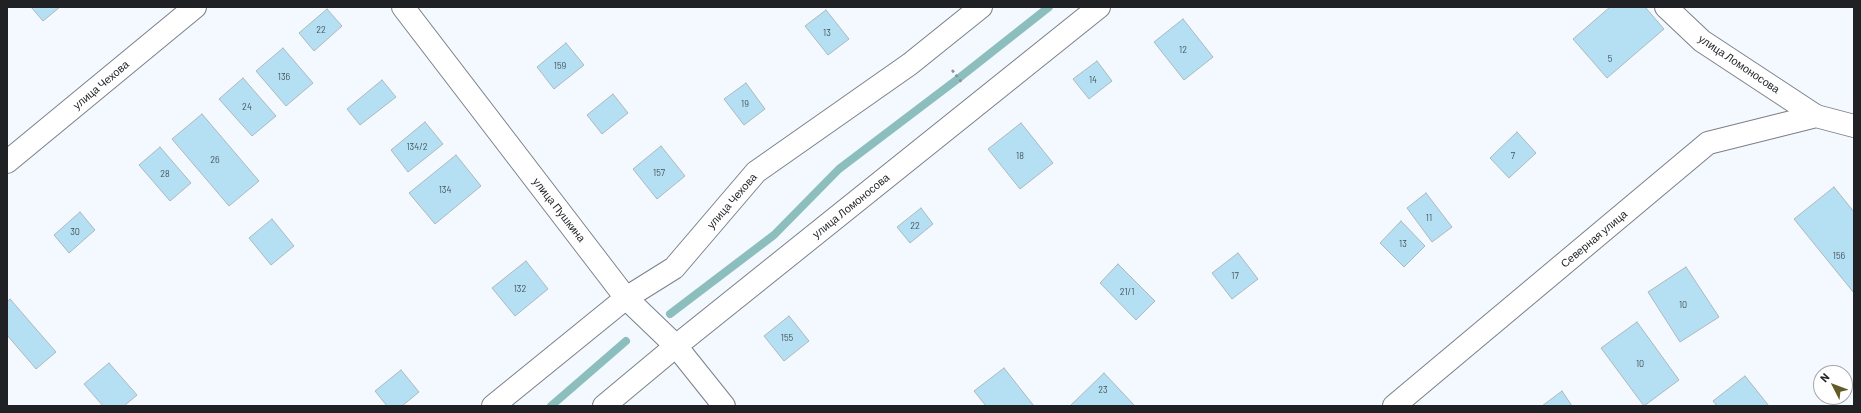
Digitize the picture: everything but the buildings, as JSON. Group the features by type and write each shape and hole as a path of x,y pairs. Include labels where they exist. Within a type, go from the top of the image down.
{"street":[{"name":"улица Чехова","path":"7,162 195,7"},
{"name":"улица Пушкина","path":"403,7 626,298 676,346 724,406"},
{"name":"улица Чехова","path":"493,406 626,298 674,268 756,172 910,64 981,7"},
{"name":"улица Ломоносова","path":"604,406 676,346 1098,7"},
{"name":"улица Ломоносова","path":"1666,7 1702,41 1816,116"},
{"path":"1816,116 1854,126"},
{"name":"Северная улица","path":"1394,406 1708,143 1816,116"}],"path":[{"path":"952,70 965,86"}],"waterway":[{"path":"670,314 774,235 839,169 959,78 1049,7"},
{"path":"551,406 626,341"}]}
